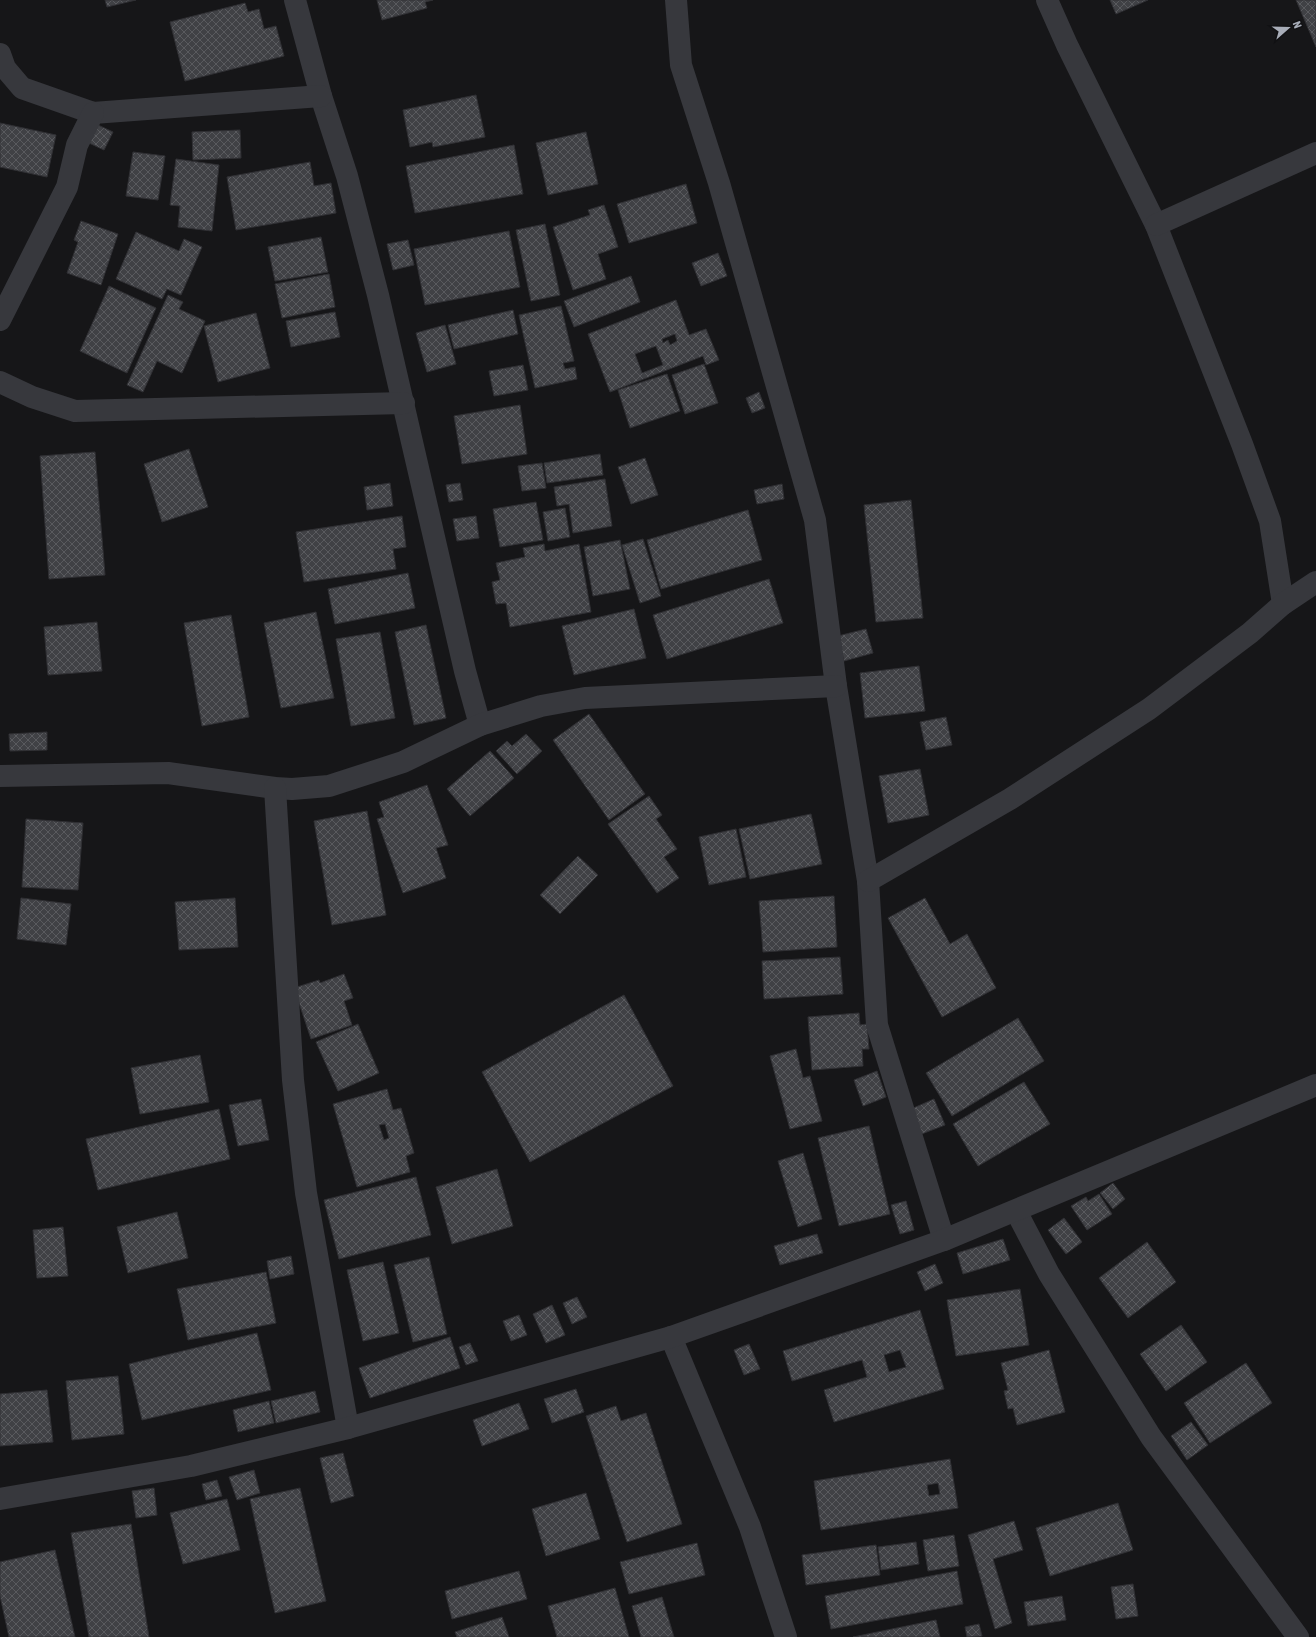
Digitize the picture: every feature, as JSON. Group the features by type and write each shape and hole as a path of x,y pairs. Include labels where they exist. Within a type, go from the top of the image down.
{"street":[{"path":"295,0 321,96 347,176 378,295 465,671 480,725"},
{"path":"676,0 681,65 719,183 815,520 836,686 868,881 876,1024 944,1240"},
{"path":"1047,0 1067,45 1156,225 1242,444 1270,521 1283,604"},
{"path":"0,54 5,68 22,88 93,113 321,96"},
{"path":"0,320 67,187 77,145 93,113"},
{"path":"1156,225 1316,153"},
{"path":"0,382 32,396 75,411 404,403"},
{"path":"868,881 1010,799 1150,709 1250,632 1283,604 1316,582"},
{"path":"0,776 168,773 275,788 292,789 329,786 403,762 480,725 541,706 585,698 836,686"},
{"path":"275,788 294,1080 306,1193 348,1428"},
{"path":"0,1499 191,1466 348,1428 671,1337 944,1240 1316,1085"},
{"path":"1016,1211 1049,1274 1151,1437 1298,1637"},
{"path":"671,1337 750,1527 786,1637"}],"building":[{"path":"105,0 136,0 107,7"},
{"path":"377,0 433,0 425,2 427,8 382,20"},
{"path":"1110,0 1148,0 1116,14"},
{"path":"1296,0 1316,0 1316,47"},
{"path":"245,3 248,12 259,9 264,29 276,26 284,56 185,81 170,22"},
{"path":"476,95 485,137 433,147 432,142 410,147 403,110"},
{"path":"0,123 56,135 47,177 0,167"},
{"path":"98,125 113,132 104,150 89,143"},
{"path":"240,130 241,158 193,160 192,132"},
{"path":"586,132 598,184 548,195 536,143"},
{"path":"514,145 523,194 415,213 406,166"},
{"path":"133,152 165,156 158,200 126,196"},
{"path":"176,159 219,165 212,231 178,227 180,206 170,205"},
{"path":"310,162 314,186 331,183 336,213 236,230 227,177"},
{"path":"686,184 697,223 629,243 617,204"},
{"path":"604,205 618,247 598,254 606,279 573,290 553,227 590,215 588,210"},
{"path":"81,221 118,234 101,285 67,273 78,242 74,240"},
{"path":"545,224 560,295 531,301 516,230"},
{"path":"509,231 520,287 425,305 414,249"},
{"path":"136,232 179,251 184,239 202,247 181,295 167,289 162,299 116,279"},
{"path":"321,237 328,272 275,281 268,247"},
{"path":"408,240 414,265 393,270 387,244"},
{"path":"718,253 727,276 701,286 692,263"},
{"path":"329,274 335,307 282,318 275,284"},
{"path":"631,276 640,302 574,327 564,301"},
{"path":"109,286 156,308 127,373 80,351"},
{"path":"168,295 183,302 179,309 205,321 182,373 157,361 143,392 127,385"},
{"path":"676,300 689,335 706,329 719,360 706,365 703,356 610,392 588,334","holes":["675,334 677,341 670,345 668,340 663,343 662,339","656,346 663,365 642,373 635,354"]},
{"path":"561,306 574,361 563,363 565,369 575,367 577,379 535,388 519,315"},
{"path":"513,310 518,334 454,349 448,325"},
{"path":"335,312 340,337 291,347 286,321"},
{"path":"256,313 270,368 218,382 204,326"},
{"path":"445,325 456,364 427,372 416,333"},
{"path":"704,364 718,403 685,414 672,375"},
{"path":"523,365 528,390 494,396 489,371"},
{"path":"667,374 680,411 630,428 618,390"},
{"path":"759,392 765,408 752,413 746,398"},
{"path":"520,405 527,454 462,464 454,416"},
{"path":"189,449 208,507 162,522 144,464"},
{"path":"95,452 105,575 49,579 40,456"},
{"path":"600,454 603,475 547,483 544,463"},
{"path":"645,458 658,495 631,504 618,467"},
{"path":"542,463 546,488 522,491 518,466"},
{"path":"605,479 612,526 573,533 569,504 557,506 554,487"},
{"path":"390,483 393,506 367,510 364,487"},
{"path":"460,483 463,500 449,502 446,485"},
{"path":"782,484 784,499 757,504 754,490"},
{"path":"911,500 923,618 876,622 864,505"},
{"path":"536,502 543,540 500,547 493,509"},
{"path":"565,508 570,537 548,541 543,512"},
{"path":"748,510 762,560 661,589 647,540"},
{"path":"402,516 406,547 393,549 396,569 304,582 296,532"},
{"path":"476,516 479,538 457,541 453,519"},
{"path":"643,539 661,596 640,603 622,545"},
{"path":"620,540 630,589 593,596 584,547"},
{"path":"544,544 545,551 579,544 591,612 510,627 506,603 496,604 492,582 500,580 496,563 525,557 523,548"},
{"path":"408,573 415,608 335,624 328,589"},
{"path":"769,579 783,623 667,659 653,615"},
{"path":"634,609 646,658 574,675 562,626"},
{"path":"316,612 334,698 281,708 264,623"},
{"path":"231,615 249,717 202,726 184,623"},
{"path":"97,622 102,671 48,675 44,627"},
{"path":"426,625 446,718 414,725 395,632"},
{"path":"866,629 873,653 844,661 838,636"},
{"path":"380,632 395,718 351,726 336,639"},
{"path":"919,666 925,711 865,718 860,673"},
{"path":"589,714 645,794 609,820 553,740"},
{"path":"946,717 952,745 926,750 920,722"},
{"path":"47,732 47,750 10,751 9,734"},
{"path":"526,734 542,751 517,774 496,751 507,741 512,746"},
{"path":"490,751 514,778 470,816 447,789"},
{"path":"920,769 929,815 888,823 879,776"},
{"path":"427,785 448,845 436,848 446,878 403,893 377,819 384,817 379,802"},
{"path":"649,796 662,815 656,819 677,849 664,857 679,878 657,893 608,824"},
{"path":"367,811 386,915 332,925 314,821"},
{"path":"811,814 822,864 750,879 739,829"},
{"path":"26,819 83,823 78,890 22,887"},
{"path":"736,829 746,877 709,885 699,837"},
{"path":"578,856 598,875 560,914 540,895"},
{"path":"834,896 837,947 763,952 759,901"},
{"path":"21,898 71,904 66,945 17,939"},
{"path":"235,898 238,947 179,950 175,902"},
{"path":"925,898 950,944 967,934 996,988 942,1017 888,918"},
{"path":"840,957 843,994 764,999 762,961"},
{"path":"344,974 353,998 344,1001 352,1025 311,1039 294,988 319,980 320,983"},
{"path":"624,995 673,1086 530,1162 482,1072"},
{"path":"859,1013 860,1025 867,1024 869,1049 862,1049 863,1066 812,1070 808,1017"},
{"path":"1018,1018 1044,1061 952,1116 926,1073"},
{"path":"358,1024 379,1073 338,1091 316,1042"},
{"path":"796,1049 803,1078 810,1076 822,1121 790,1129 770,1056"},
{"path":"200,1055 209,1102 140,1114 131,1068"},
{"path":"877,1071 886,1097 863,1106 854,1080"},
{"path":"1024,1082 1050,1124 978,1166 953,1124"},
{"path":"387,1089 393,1110 401,1108 414,1153 406,1156 410,1172 357,1187 333,1104","holes":["385,1124 389,1138 384,1140 379,1125"]},
{"path":"261,1099 269,1140 238,1146 229,1105"},
{"path":"934,1099 945,1125 919,1135 909,1110"},
{"path":"219,1109 230,1159 98,1190 86,1139"},
{"path":"869,1126 890,1214 839,1226 818,1138"},
{"path":"803,1153 822,1219 798,1227 778,1161"},
{"path":"497,1169 513,1226 452,1244 436,1187"},
{"path":"416,1177 431,1235 339,1259 324,1200"},
{"path":"1113,1183 1125,1199 1113,1209 1100,1193"},
{"path":"1099,1194 1112,1214 1087,1230 1071,1206 1086,1197 1088,1201"},
{"path":"906,1201 914,1230 900,1234 891,1205"},
{"path":"177,1212 188,1258 128,1273 117,1227"},
{"path":"1064,1218 1082,1242 1066,1254 1048,1230"},
{"path":"63,1227 68,1276 37,1278 33,1230"},
{"path":"817,1234 823,1253 780,1265 774,1246"},
{"path":"1003,1239 1010,1260 963,1274 957,1253"},
{"path":"1147,1242 1176,1282 1128,1318 1099,1278"},
{"path":"291,1256 294,1274 270,1279 267,1261"},
{"path":"429,1257 447,1334 413,1342 394,1265"},
{"path":"383,1262 399,1333 363,1341 347,1270"},
{"path":"935,1264 943,1283 925,1291 917,1272"},
{"path":"266,1272 276,1323 188,1340 177,1289"},
{"path":"1020,1289 1029,1345 956,1356 947,1300"},
{"path":"577,1297 587,1317 572,1324 563,1303"},
{"path":"552,1305 565,1335 546,1343 533,1314"},
{"path":"920,1310 944,1389 834,1422 824,1390 867,1377 862,1360 792,1381 783,1351","holes":["900,1350 906,1367 889,1372 884,1355"]},
{"path":"519,1315 527,1335 511,1341 503,1321"},
{"path":"1181,1325 1207,1362 1166,1391 1140,1354"},
{"path":"257,1333 271,1390 142,1420 129,1364"},
{"path":"450,1337 460,1368 370,1398 359,1368"},
{"path":"470,1343 478,1361 466,1365 459,1347"},
{"path":"749,1344 760,1369 744,1375 734,1350"},
{"path":"1049,1350 1065,1412 1017,1425 1013,1408 1008,1409 1004,1391 1008,1390 1001,1363"},
{"path":"1246,1363 1272,1403 1210,1443 1184,1403"},
{"path":"118,1376 124,1434 72,1440 66,1381"},
{"path":"576,1389 584,1412 552,1423 544,1399"},
{"path":"47,1390 53,1442 0,1446 0,1394"},
{"path":"315,1391 320,1412 276,1423 271,1401"},
{"path":"269,1401 274,1423 238,1432 233,1410"},
{"path":"519,1403 529,1429 482,1446 473,1420"},
{"path":"616,1406 621,1421 646,1413 682,1524 627,1542 586,1416"},
{"path":"1191,1422 1208,1445 1187,1460 1171,1436"},
{"path":"343,1453 354,1496 331,1503 320,1458"},
{"path":"950,1459 958,1508 821,1530 814,1481","holes":["938,1483 940,1494 929,1496 927,1485"]},
{"path":"254,1470 260,1493 237,1500 229,1477"},
{"path":"217,1480 222,1496 206,1500 202,1484"},
{"path":"154,1488 157,1515 136,1518 132,1491"},
{"path":"300,1488 326,1601 275,1613 250,1499"},
{"path":"586,1493 600,1539 546,1556 532,1509"},
{"path":"227,1499 240,1550 183,1564 170,1513"},
{"path":"1118,1503 1133,1550 1050,1576 1036,1528"},
{"path":"1014,1521 1023,1550 993,1559 1012,1623 995,1629 968,1535"},
{"path":"131,1524 149,1637 89,1637 71,1533"},
{"path":"954,1535 959,1566 928,1571 923,1540"},
{"path":"916,1542 919,1564 881,1570 878,1547"},
{"path":"697,1543 705,1575 629,1594 620,1562"},
{"path":"876,1545 880,1575 806,1585 802,1555"},
{"path":"55,1550 75,1637 9,1637 0,1596 0,1562"},
{"path":"519,1571 527,1599 452,1619 445,1591"},
{"path":"957,1571 963,1604 831,1629 825,1596"},
{"path":"1133,1584 1138,1616 1116,1619 1111,1587"},
{"path":"615,1588 629,1637 557,1637 548,1606"},
{"path":"1062,1596 1066,1620 1028,1626 1024,1602"},
{"path":"662,1597 674,1637 641,1637 632,1606"},
{"path":"502,1617 509,1637 457,1637 455,1632"},
{"path":"936,1620 940,1637 853,1637"},
{"path":"979,1624 982,1636 967,1637 965,1627"}]}
